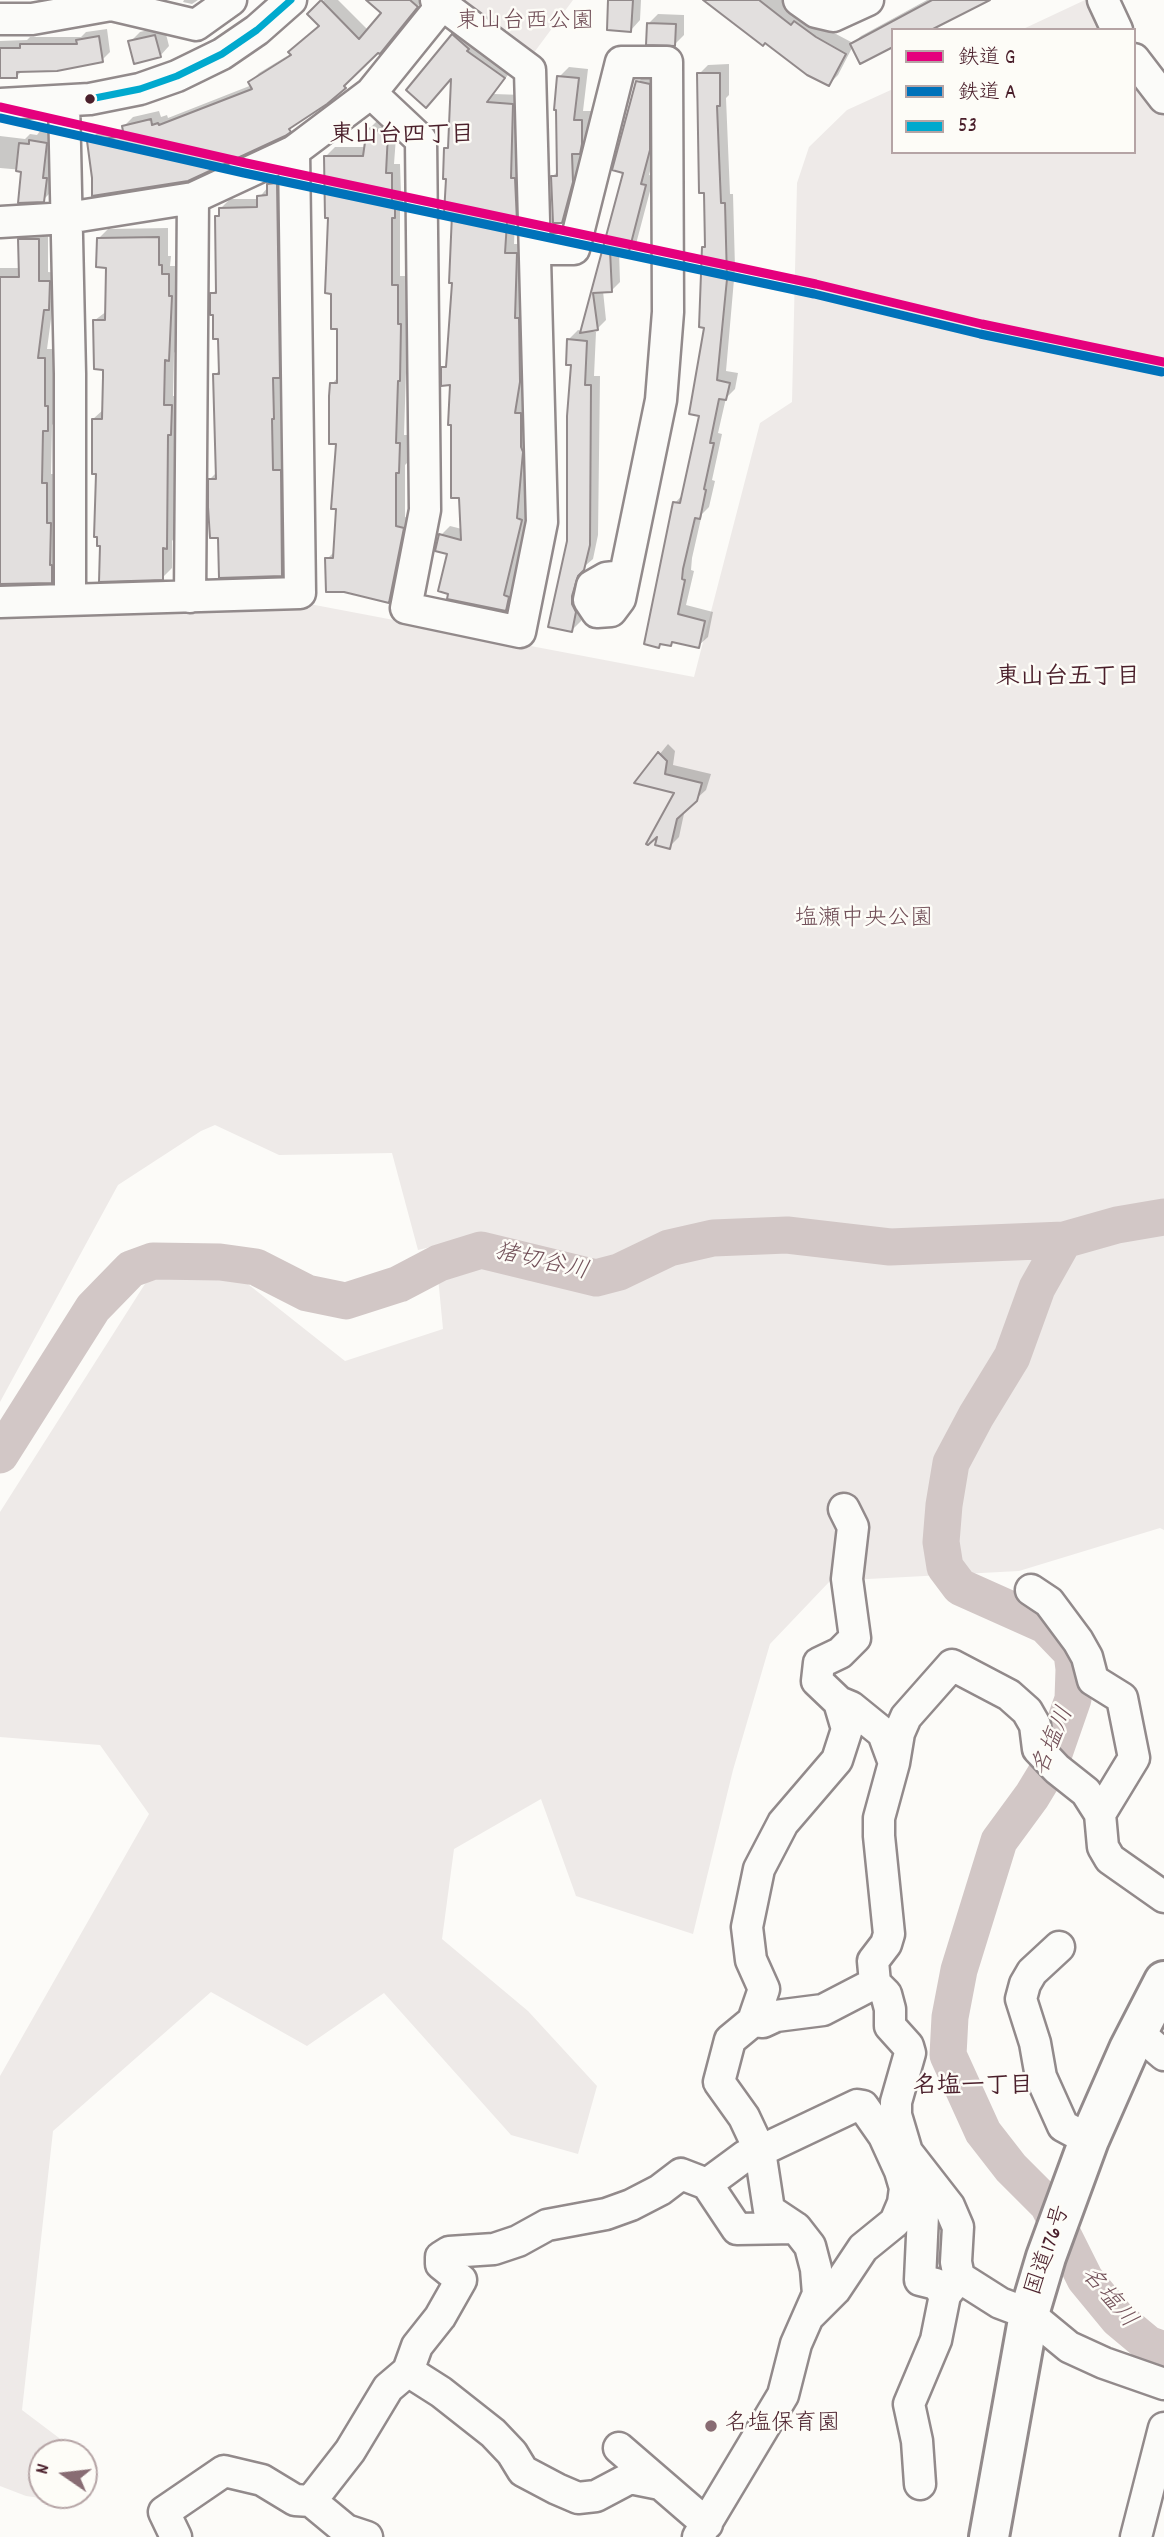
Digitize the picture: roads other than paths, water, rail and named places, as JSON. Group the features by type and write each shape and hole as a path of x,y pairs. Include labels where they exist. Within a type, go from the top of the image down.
{"highway":[{"name":"国道176号","path":"989,2537 1029,2314 1046,2257 1089,2140 1151,2044 1164,1981"}],"street":[{"path":"0,19 32,19 112,2 196,25 232,0"},
{"path":"0,104 90,99 140,89 177,76 222,54 257,30 291,0"},
{"path":"799,0 816,12 833,16 868,0"},
{"path":"1103,0 1116,28"},
{"path":"0,222 67,218 193,198 295,152 371,93 439,2 530,70 542,522 520,632 406,608 425,510 421,140 371,93"},
{"path":"535,249 573,248 621,62 667,62 667,324 661,400 624,576"},
{"path":"1136,62 1164,98"},
{"path":"64,101 70,600"},
{"path":"0,602 299,593 295,152"},
{"path":"190,597 193,198"},
{"path":"844,1509 853,1527 847,1579 855,1638 840,1653 819,1663 817,1681 839,1702 851,1707 883,1733 894,1763"},
{"path":"1031,1590 1049,1602 1077,1641 1087,1657 1093,1680 1122,1698 1134,1758 1100,1814"},
{"path":"920,2484 917,2441 909,2404 936,2340 952,2286 958,2227 949,2206 907,2151 896,2115 896,2102 910,2053 908,2046 890,2026 890,2009 886,1994 875,1983 873,1961 886,1944 889,1934 879,1818 899,1733 906,1717 952,1665 1009,1695 1027,1711 1035,1725 1038,1749 1057,1769 1086,1792 1100,1814 1103,1847 1110,1859 1164,1897"},
{"path":"619,2448 660,2484 702,2531 783,2395 796,2344 818,2294 816,2269 810,2246 796,2228 769,2210 760,2151 744,2117 719,2082 730,2040 753,2021 764,1989 751,1959 747,1927 759,1869 783,1823 837,1760 847,1729 839,1702"},
{"path":"1059,1947 1032,1972 1021,1999 1035,2043 1041,2077 1063,2126 1089,2140"},
{"path":"753,2021 763,2022 776,2016 823,2010 875,1983"},
{"path":"707,2184 745,2156 857,2105 863,2106 884,2136 900,2171 905,2188 903,2203 895,2222 863,2248 835,2290 807,2318"},
{"path":"900,2171 920,2192 923,2215 920,2280 952,2286 1029,2314 1069,2347 1104,2363 1164,2384"},
{"path":"311,2501 350,2451 388,2388 408,2371 417,2346 440,2317 461,2280 441,2264 440,2257 449,2252 494,2249 518,2241 547,2225 606,2214 660,2190 681,2174 707,2184 737,2229 796,2228"},
{"path":"408,2371 441,2392 493,2433 512,2453 523,2471 557,2489 578,2498 596,2496 630,2478 660,2484"},
{"path":"1136,2537 1164,2428"},
{"path":"176,2537 164,2512 224,2471 262,2480 295,2500 311,2501 346,2530 367,2537"}],"waterway":[{"name":"猪切谷川","path":"0,1455 93,1308 131,1269 153,1261 220,1262 256,1267 307,1293 346,1301 399,1284 439,1263 481,1250 596,1278 619,1272 669,1248 713,1238 787,1235 890,1247 1064,1240 1117,1225 1164,1217"},
{"name":"名塩川","path":"1064,1240 1037,1288 1012,1357 951,1463 944,1505 941,1542 945,1567 960,1587 1045,1625 1072,1653 1074,1669 1073,1699 1049,1768 999,1841 959,1970 950,2017 948,2055 983,2132 1011,2168 1048,2205 1085,2279 1118,2319 1148,2344 1164,2350"}],"rail line":[{"name":"G","path":"0,107 1164,362"},
{"name":"A","path":"0,118 1162,372"}],"place":[{"name":"名塩保育園","path":"711,2426"}],"district":[{"name":"東山台四丁目","path":"402,138"},
{"name":"東山台五丁目","path":"1068,680"},
{"name":"名塩一丁目","path":"973,2089"}],"park label":[{"name":"東山台西公園","path":"525,24"},
{"name":"塩瀬中央公園","path":"864,921"}]}
